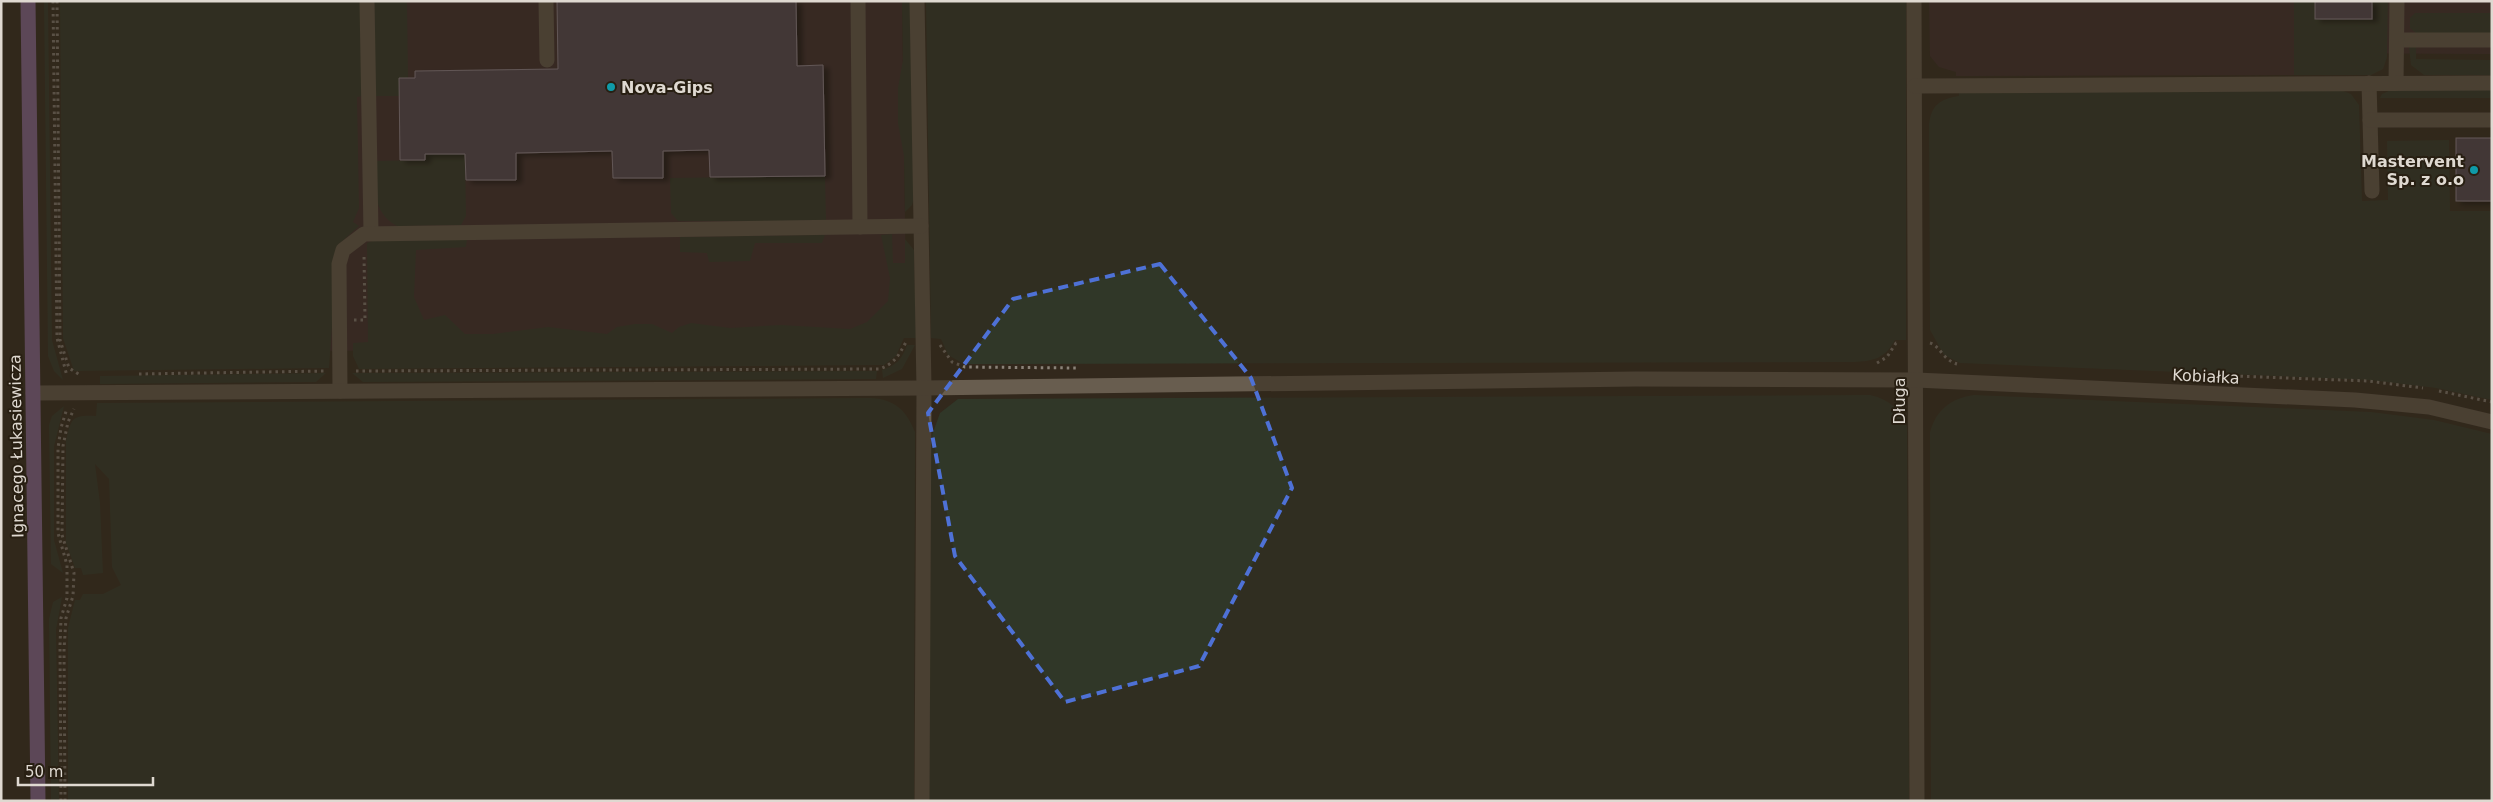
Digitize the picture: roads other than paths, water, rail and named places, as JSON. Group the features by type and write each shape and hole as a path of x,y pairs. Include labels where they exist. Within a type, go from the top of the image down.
{"main road":[{"name":"Ignacego Łukasiewicza","path":"28,1 38,801"}],"street":[{"path":"367,1 368,234"},
{"path":"546,1 547,60"},
{"path":"858,1 860,227"},
{"path":"917,1 924,388 922,801"},
{"name":"Długa","path":"1914,1 1915,86 1925,341 1916,380 1917,801"},
{"path":"2396,83 2397,1"},
{"path":"2397,40 2492,40"},
{"path":"2369,83 2372,192"},
{"path":"1915,86 2492,83"},
{"path":"2370,120 2492,120"},
{"path":"340,391 349,368 340,264 343,250 368,234 921,226"},
{"name":"Kobiałka","path":"33,394 924,388 1636,379 1916,380 2355,400 2429,407 2492,422"}],"place":[{"name":"Nova-Gips","path":"611,87"},
{"name":"Mastervent Sp. z o.o","path":"2474,170"}]}
